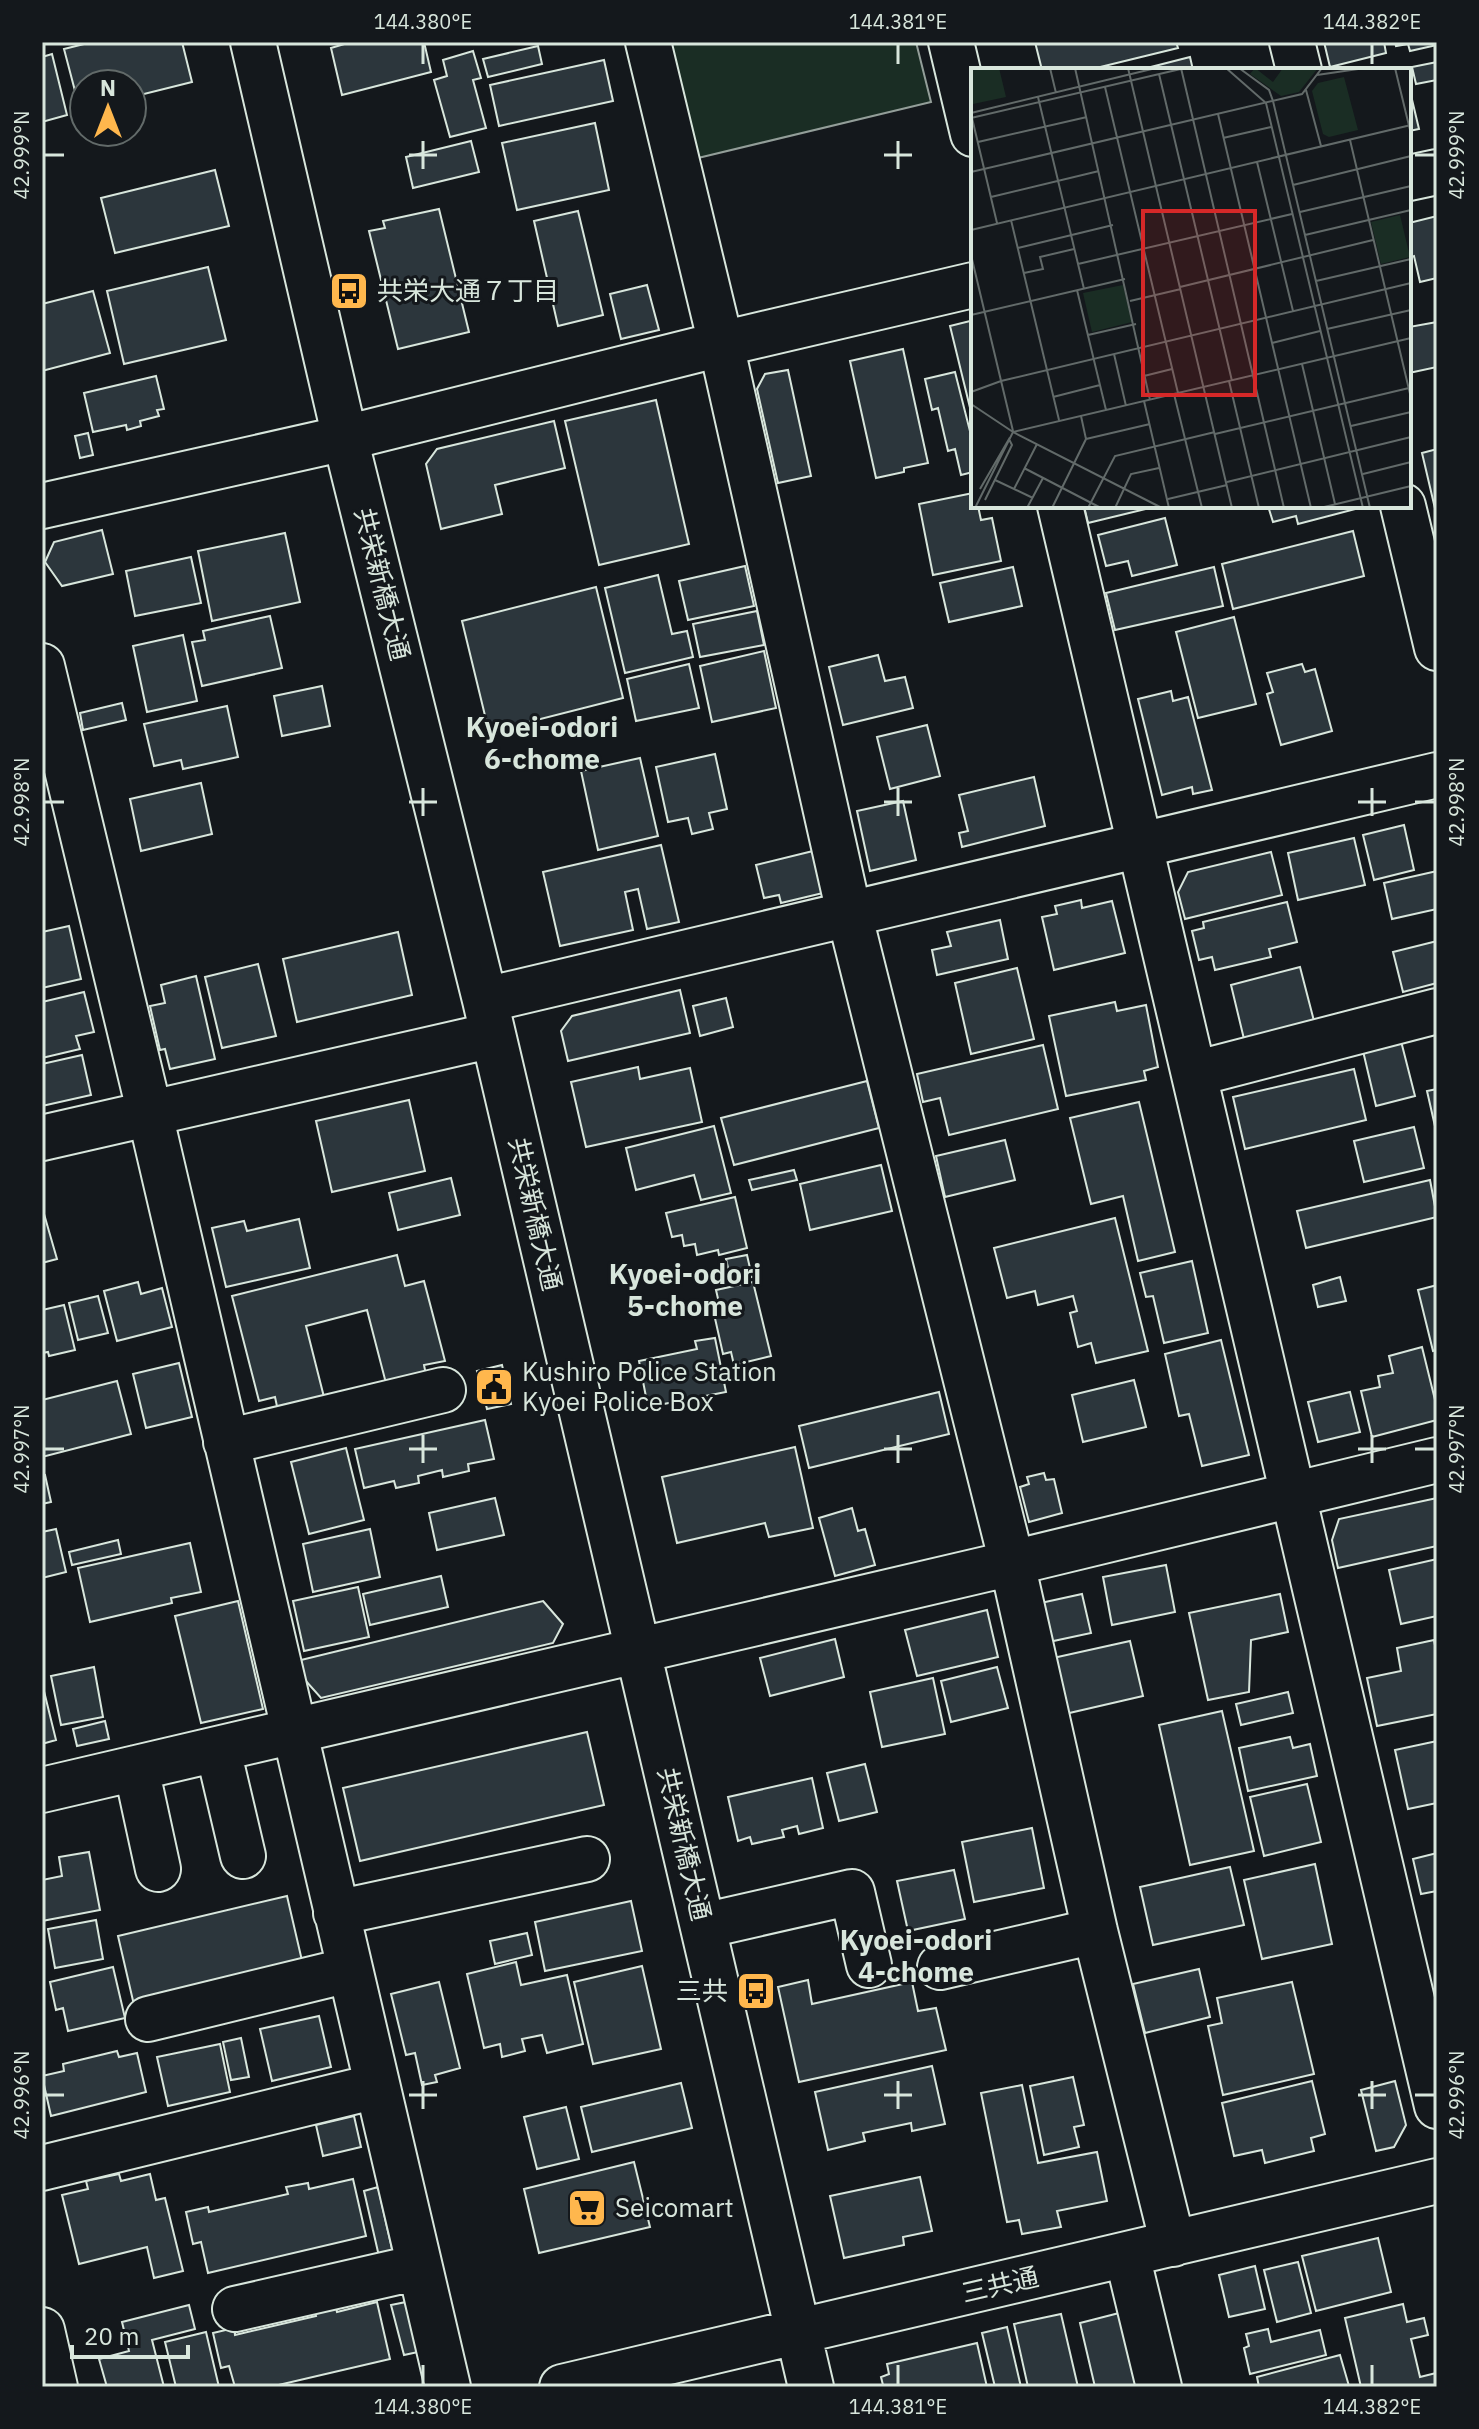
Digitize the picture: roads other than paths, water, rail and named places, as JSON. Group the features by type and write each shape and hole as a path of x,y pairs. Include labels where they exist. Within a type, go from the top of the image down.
{"street":[{"name":"共栄新橋大通","path":"253,42 345,438 489,1018 811,2387"},
{"path":"648,42 721,344 849,913 1012,1563 1095,1931 1173,2244"},
{"path":"951,42 971,126"},
{"path":"1292,42 1298,68"},
{"path":"1411,178 1437,172"},
{"path":"42,506 345,438 971,285"},
{"path":"1060,508 1437,2106"},
{"path":"1404,508 1429,578 1437,648"},
{"path":"42,666 448,2387"},
{"path":"42,1138 150,1114 849,913 1437,775"},
{"path":"1194,1074 1437,1011"},
{"path":"226,1442 443,1390"},
{"path":"42,1790 1437,1460"},
{"path":"218,1750 243,1856"},
{"path":"136,1768 158,1869"},
{"path":"336,1913 587,1859"},
{"path":"703,1926 852,1892 869,1965"},
{"path":"940,1967 1095,1931"},
{"path":"148,2019 349,1970"},
{"path":"42,2168 377,2086"},
{"name":"三共通","path":"562,2387 1437,2181"},
{"path":"1127,2255 1159,2387"},
{"path":"235,2309 419,2267"},
{"path":"42,2330 55,2387"}],"place":[{"name":"共栄大通７丁目","path":"349,291"},
{"name":"Kushiro Police Station Kyoei Police Box","path":"494,1387"},
{"name":"三共","path":"756,1991"},
{"name":"Seicomart","path":"587,2208"}],"district":[{"name":"Kyoei-odori 6-chome","path":"542,743"},
{"name":"Kyoei-odori 5-chome","path":"685,1290"},
{"name":"Kyoei-odori 4-chome","path":"916,1956"}]}
